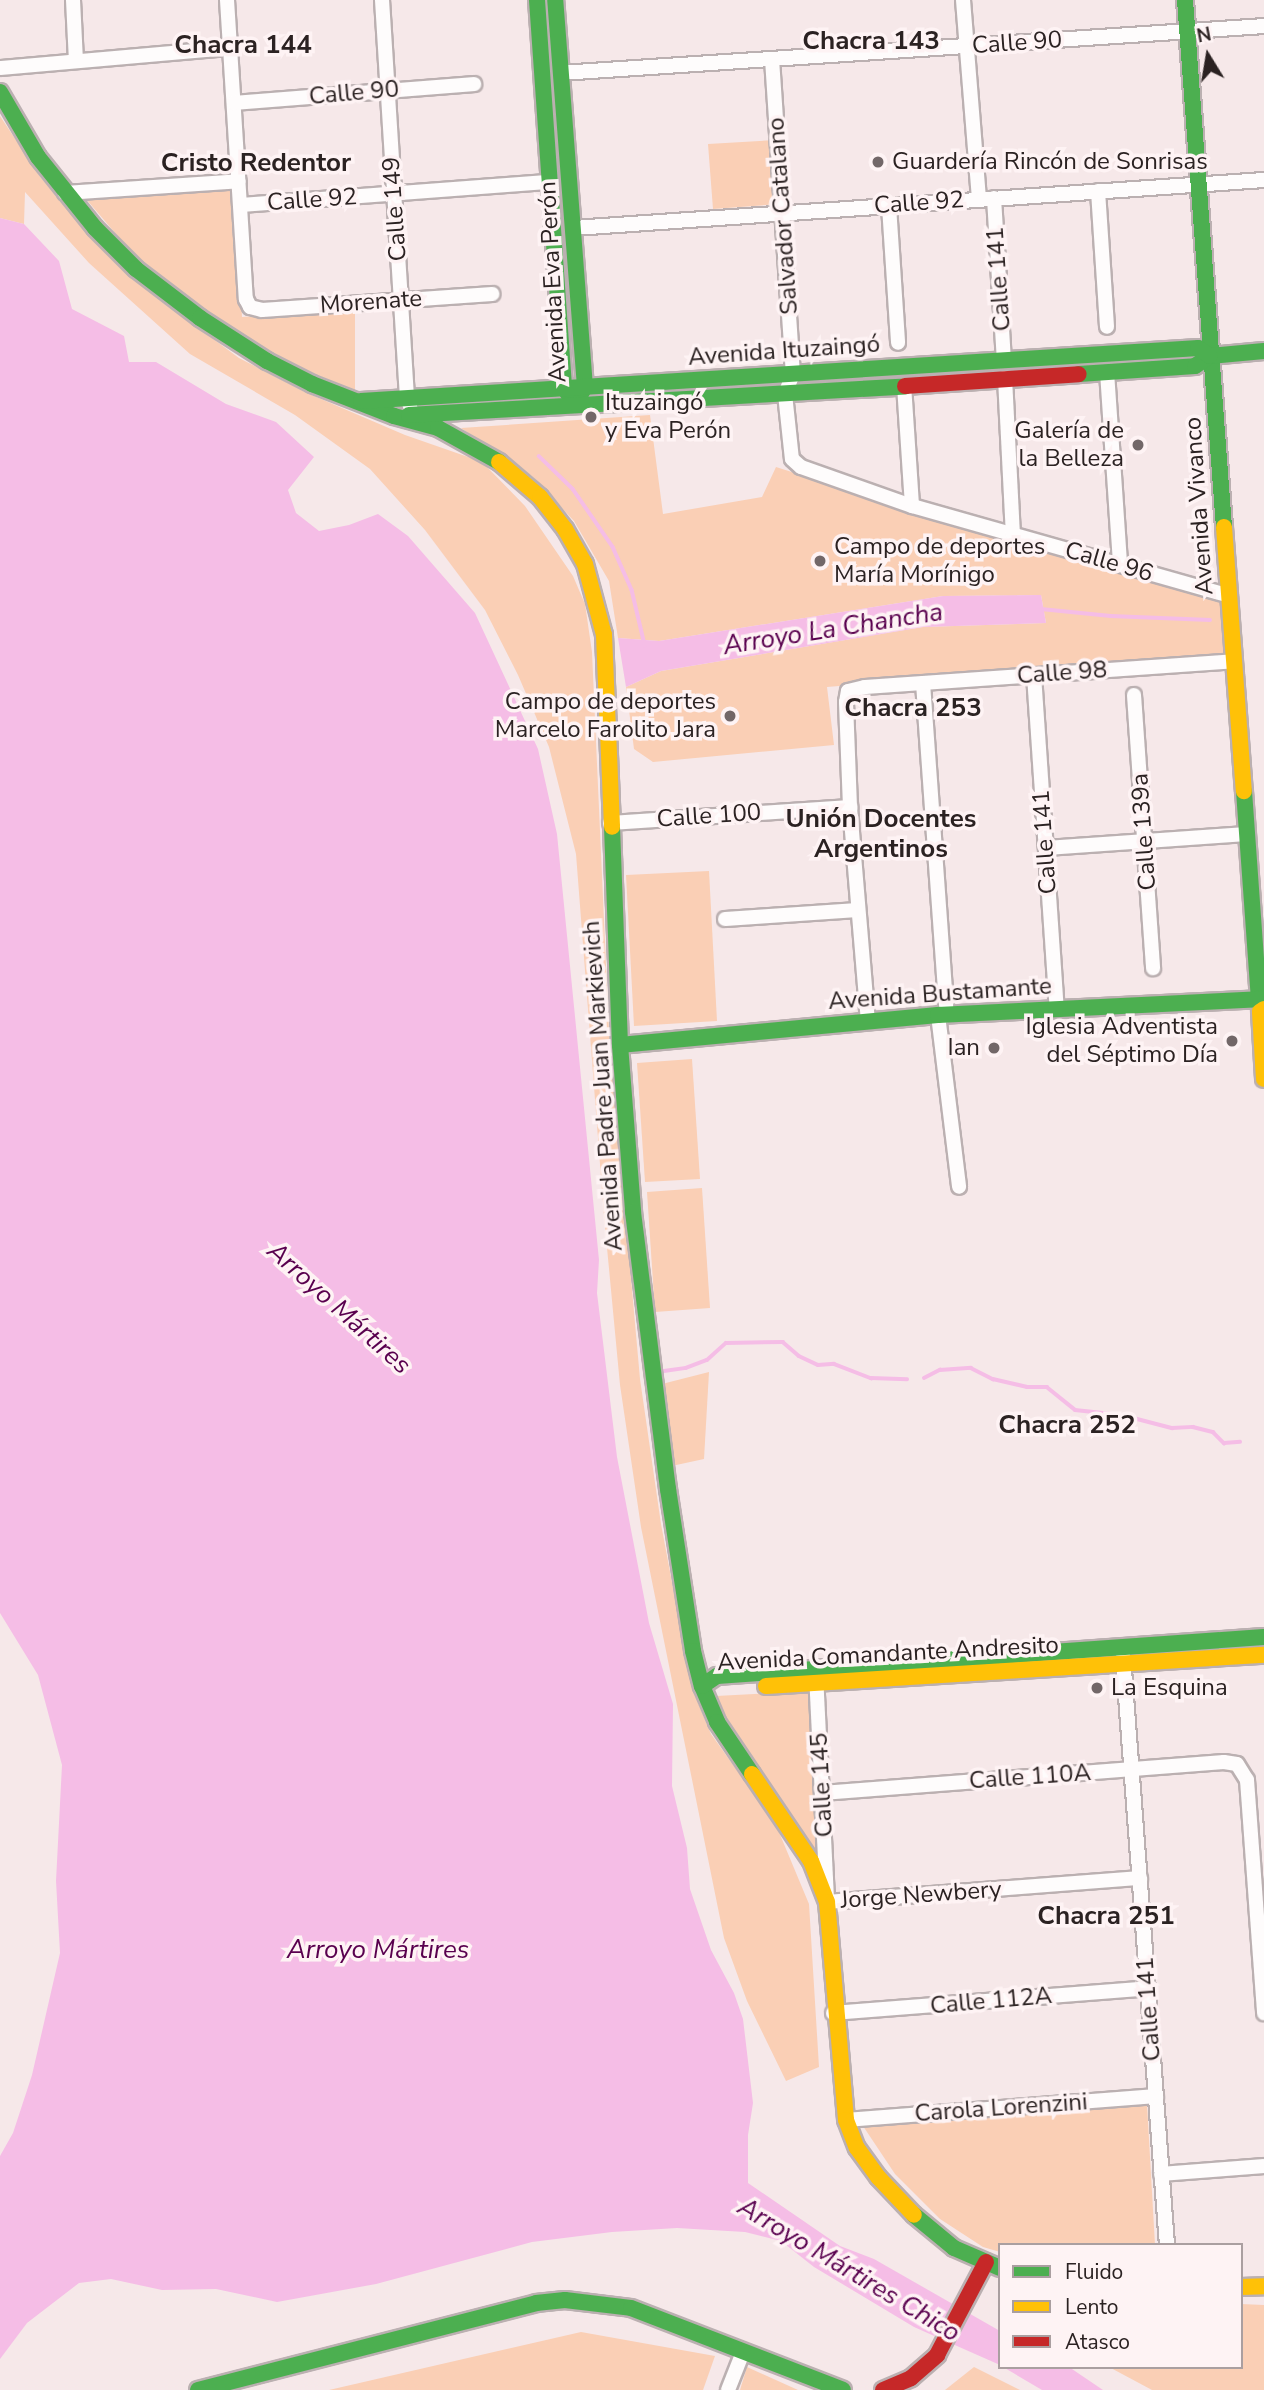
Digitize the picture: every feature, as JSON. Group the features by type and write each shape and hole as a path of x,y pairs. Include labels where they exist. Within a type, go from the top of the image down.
{"main road":[{"name":"Avenida Eva Perón","path":"537,0 564,388 575,404 585,387 555,0"},
{"name":"Avenida Vivanco","path":"1185,0 1228,596 1263,1003 1260,1012 1264,1079"},
{"name":"Avenida Padre Juan Markievich","path":"0,92 38,157 65,193 136,269 200,318 267,361 312,384 394,416 438,428 469,443 523,479 565,529 585,564 604,635 620,1045 648,1341 693,1651 702,1686 717,1722 811,1861 827,1902 833,2013 846,2120 858,2148 898,2201 923,2225 954,2248 993,2265"},
{"name":"Avenida Ituzaingó","path":"359,401 1198,348 1210,356"},
{"name":"Avenida Ituzaingó","path":"394,416 785,394 1195,366 1210,356 1264,351"},
{"name":"Avenida Bustamante","path":"620,1045 943,1015 1263,1003"},
{"name":"Avenida Comandante Andresito","path":"702,1686 718,1689 816,1676 1123,1655 1264,1637"},
{"name":"Avenida Comandante Andresito","path":"1123,1655 1264,1655"},
{"path":"883,2390 911,2378 937,2355 961,2307 993,2265"},
{"path":"1243,2287 1264,2286"},
{"path":"1243,2299 1264,2298"},
{"path":"198,2390 536,2303 565,2300 631,2308 843,2390"}],"street":[{"path":"73,0 76,61"},
{"path":"227,0 240,205"},
{"name":"Calle 149","path":"382,0 407,398"},
{"name":"Calle 141","path":"963,0 1004,360"},
{"name":"Calle 90","path":"561,73 1264,26"},
{"path":"0,68 230,48"},
{"name":"Salvador Catalano","path":"772,59 793,374"},
{"name":"Calle 90","path":"234,103 474,84"},
{"name":"Calle 92","path":"574,228 1264,180"},
{"name":"Calle 92","path":"65,193 239,181"},
{"name":"Calle 92","path":"240,205 550,182"},
{"path":"1098,191 1107,327"},
{"name":"Morenate","path":"240,205 246,299 250,307 262,310 492,294"},
{"path":"889,206 898,343"},
{"path":"1107,372 1120,564"},
{"path":"785,394 793,374"},
{"path":"1005,378 1013,534"},
{"path":"904,385 912,506"},
{"name":"Calle 96","path":"785,394 792,460 801,467 912,506 1228,596"},
{"path":"407,398 419,414"},
{"name":"Calle 98","path":"850,807 846,702 848,691 1234,660"},
{"name":"Calle 141","path":"1034,675 1057,1009"},
{"path":"923,683 943,1015 959,1187"},
{"name":"Calle 139a","path":"1134,695 1153,968"},
{"path":"850,807 868,1022"},
{"name":"Calle 100","path":"610,823 850,807"},
{"path":"1046,848 1247,834"},
{"path":"725,919 859,910"},
{"name":"Calle 141","path":"1123,1655 1167,2243"},
{"name":"Calle 145","path":"816,1676 827,1902"},
{"name":"Calle 110A","path":"822,1793 1132,1769 1237,1764 1247,1780 1258,1854"},
{"path":"1258,1854 1264,2014"},
{"name":"Jorge Newbery","path":"827,1902 1140,1878"},
{"name":"Calle 112A","path":"833,2013 1148,1988"},
{"name":"Carola Lorenzini","path":"846,2120 1156,2096"},
{"path":"1161,2174 1264,2166"},
{"path":"728,2390 743,2352"}],"shaded area":[{"path":"0,116 41,178 106,249 170,307 239,358 307,393 405,435 471,458 487,467 525,506 573,576 585,604 592,652 609,1032 640,1379 661,1524 686,1657 698,1703 711,1734 776,1825 809,1904 819,2067 786,2081 747,2001 724,1938 641,1527 620,1385 576,854 549,747 518,675 485,610 425,530 370,469 295,415 190,354 89,263 25,192 24,224 0,218"},
{"path":"775,140 779,204 713,209 708,144"},
{"path":"236,188 242,317 355,309 355,393 258,350 188,302 134,255 86,199"},
{"path":"650,415 663,514 762,497 776,467 965,527 1222,598 1224,654 827,687 834,745 653,762 634,749 626,687 661,671 923,627 1046,623 1041,595 943,596 659,641 618,638 609,581 574,521 533,477 461,428"},
{"path":"709,871 717,1021 634,1026 626,875"},
{"path":"692,1059 700,1179 645,1182 637,1063"},
{"path":"702,1188 710,1308 655,1312 647,1192"},
{"path":"709,1372 704,1459 667,1467 658,1385"},
{"path":"812,1691 822,1877 722,1717 716,1696"},
{"path":"1147,2104 1155,2243 998,2243 998,2251 983,2247 940,2219 895,2174 863,2126"},
{"path":"1243,2304 1264,2305 1264,2390 1152,2390 1113,2369 1243,2369"},
{"path":"581,2332 715,2356 703,2390 329,2390"},
{"path":"747,2367 798,2390 740,2390"},
{"path":"974,2367 1020,2390 945,2390"}],"water":[{"name":"Arroyo Mártires","path":"0,218 24,224 59,261 72,309 124,336 129,362 156,362 226,404 276,422 314,457 288,490 296,513 319,531 349,525 378,514 408,536 475,613 538,749 557,834 599,1260 597,1293 617,1457 649,1623 673,1704 672,1786 687,1848 690,1889 711,1950 734,1993 743,2019 753,2103 748,2135 748,2183 840,2246 874,2259 998,2330 998,2364 914,2327 814,2267 781,2241 745,2232 677,2228 612,2232 532,2242 376,2284 277,2302 216,2289 162,2290 111,2279 79,2283 27,2323 0,2359 0,2156 13,2133 32,2075 60,1953 56,1881 62,1765 38,1675 0,1613"},
{"path":"1041,595 1046,623 923,627 661,671 626,687 618,638 659,641 943,596"},
{"path":"1006,2369 1072,2369 1103,2390 1042,2390"}],"waterway":[{"path":"539,456 573,489 613,547 632,590 645,645"},
{"name":"Arroyo La Chancha","path":"1041,609 1111,616 1210,620"},
{"path":"664,1371 686,1368 707,1360 726,1343 783,1342 799,1356 818,1365 834,1364 871,1378 907,1379"},
{"path":"924,1378 940,1370 971,1368 993,1379 1027,1387 1047,1387 1075,1410 1122,1415 1172,1428 1193,1427 1213,1432 1224,1443 1240,1442"}],"traffic: fast":[{"path":"537,0 564,388 575,404 585,387 555,0"},
{"path":"1185,0 1224,527"},
{"path":"0,92 38,157 95,228 136,269 200,318 267,361 312,384 394,416 438,428 499,462"},
{"path":"361,401 1198,348 1210,356"},
{"path":"1079,374 1195,366 1210,356 1264,351"},
{"path":"409,415 905,386"},
{"path":"1244,791 1259,998 1264,1006"},
{"path":"612,827 620,1045 633,1212 668,1489 693,1651 702,1686 717,1722 752,1774"},
{"path":"620,1045 938,1015 1264,999"},
{"path":"702,1686 717,1676 1264,1637"},
{"path":"914,2215 954,2248 998,2267"},
{"path":"198,2390 536,2303 565,2300 631,2308 843,2390"}],"traffic: slow":[{"path":"499,462 540,497 565,529 585,564 604,635 612,827"},
{"path":"1224,527 1244,791"},
{"path":"1264,1009 1260,1012 1264,1079"},
{"path":"766,1686 1264,1655"},
{"path":"752,1774 811,1861 827,1902 846,2120 857,2148 878,2177 914,2215"},
{"path":"1243,2287 1264,2286"}],"traffic: jam":[{"path":"905,386 1079,374"},
{"path":"883,2390 911,2378 937,2355 986,2262"}],"place":[{"name":"Guardería Rincón de Sonrisas","path":"878,162"},
{"name":"Ituzaingó y Eva Perón","path":"591,417"},
{"name":"Galería de la Belleza","path":"1138,445"},
{"name":"Campo de deportes María Morínigo","path":"820,561"},
{"name":"Campo de deportes Marcelo Farolito Jara","path":"730,716"},
{"name":"Iglesia Adventista del Séptimo Día","path":"1232,1041"},
{"name":"Ian","path":"994,1048"},
{"name":"La Esquina","path":"1097,1688"}],"district":[{"name":"Chacra 143","path":"871,41"},
{"name":"Chacra 144","path":"243,45"},
{"name":"Cristo Redentor","path":"256,163"},
{"name":"Chacra 253","path":"913,708"},
{"name":"Unión Docentes Argentinos","path":"881,834"},
{"name":"Chacra 252","path":"1067,1425"},
{"name":"Chacra 251","path":"1106,1916"}],"water label":[{"name":"Arroyo Mártires Chico","path":"849,2270"}]}
